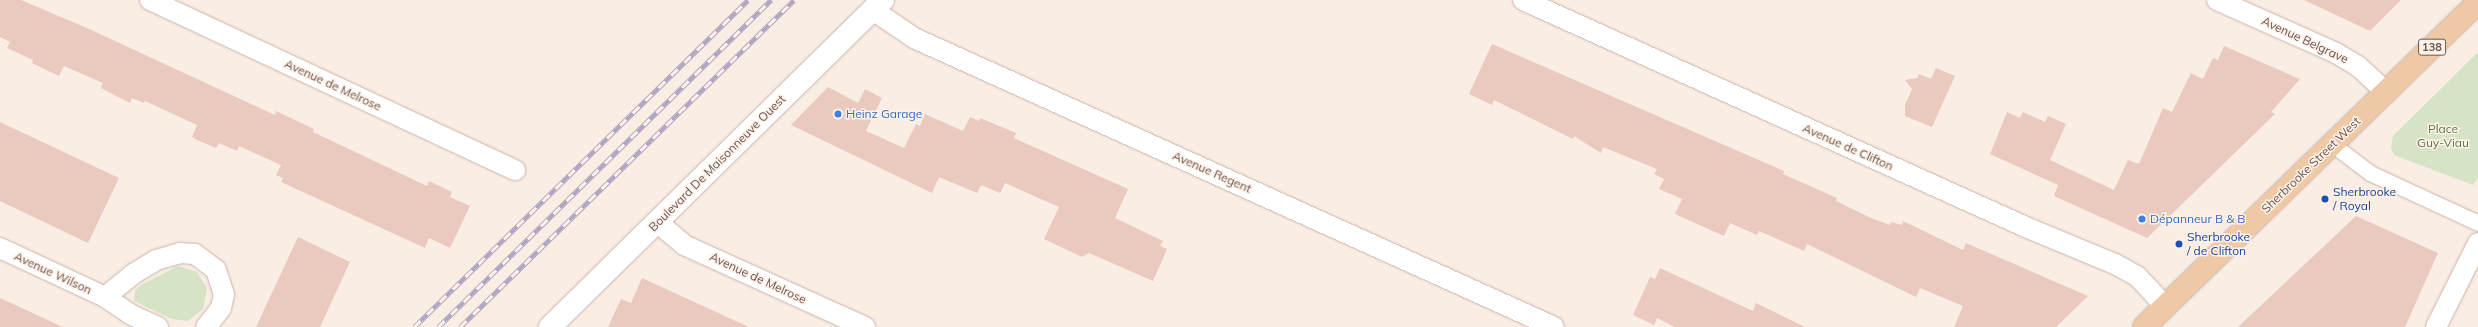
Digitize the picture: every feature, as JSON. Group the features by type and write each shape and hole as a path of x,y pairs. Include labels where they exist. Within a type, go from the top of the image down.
{"main road":[{"name":"Sherbrooke Street West","path":"2144,327 2478,2"}],"street":[{"name":"Avenue de Melrose","path":"150,0 515,170"},
{"name":"Avenue de Clifton","path":"1523,0 2028,228 2121,267 2147,285 2165,306"},
{"name":"Avenue Belgrave","path":"2217,0 2336,53 2358,66 2386,92"},
{"name":"Boulevard De Maisonneuve Ouest","path":"550,327 878,5"},
{"name":"Avenue Regent","path":"878,5 914,38 1554,327"},
{"path":"2332,144 2370,173 2478,223"},
{"name":"Avenue de Melrose","path":"657,222 684,244 865,327"},
{"path":"2436,327 2478,243"},
{"name":"Avenue Wilson","path":"0,248 105,297 130,314 158,327"},
{"name":"Avenue Wilson","path":"105,297 133,274 156,260 180,253 195,254 216,270 224,294 221,308 206,327"}],"green space":[{"name":"Place Guy-Viau","path":"2478,52 2478,178 2473,185 2394,155 2391,148 2393,136"},
{"path":"178,266 197,272 207,288 203,309 188,321 172,319 134,301 135,291 141,285"}],"building":[{"path":"0,0 21,0 87,28 275,115 276,111 314,129 313,132 427,186 429,181 452,192 450,197 470,206 450,248 429,238 425,248 281,182 283,178 276,175 281,165 239,146 237,151 219,143 216,148 197,140 192,137 197,125 145,101 144,103 132,98 130,103 101,88 103,83 64,66 59,76 32,63 33,60 7,48 10,42 0,37"},
{"path":"2304,0 2401,0 2370,31"},
{"path":"1492,44 1784,171 1783,174 1837,198 1836,201 1871,218 1890,225 1891,222 1902,225 1903,221 1963,250 1966,243 2088,296 2056,327 1954,327 1963,306 1920,288 1916,297 1807,244 1804,251 1759,231 1757,235 1730,223 1724,236 1675,214 1682,199 1659,189 1664,179 1654,174 1657,169 1603,147 1601,153 1574,136 1573,139 1494,100 1492,105 1469,94"},
{"path":"2224,46 2300,79 2271,112 2275,114 2147,238 2054,196 2058,185 1990,154 2007,112 2020,118 2023,112 2045,122 2048,116 2066,124 2050,160 2114,190 2128,160 2139,164 2163,108 2172,112 2191,73 2203,79 2213,58 2218,60"},
{"path":"1936,68 1955,76 1932,127 1905,116 1905,105 1912,89 1905,80 1917,78 1919,74 1931,79"},
{"path":"828,87 858,103 865,89 882,98 866,131 904,148 916,124 920,126 925,114 963,131 970,117 979,121 980,118 1016,133 1014,138 1128,189 1115,218 1163,241 1160,246 1167,249 1153,281 1089,253 1082,257 1044,239 1059,207 1005,183 1000,193 981,185 977,193 939,177 932,193 791,125"},
{"path":"0,122 119,178 88,243 0,201"},
{"path":"2356,216 2438,253 2405,327 2238,327"},
{"path":"298,237 350,262 320,327 256,327"},
{"path":"1660,268 1753,311 1756,303 1805,327 1675,327 1657,318 1654,325 1633,315 1650,277 1655,279"},
{"path":"642,278 749,327 608,327 621,299 631,303"},
{"path":"0,298 63,327 0,327"}],"railway":[{"path":"414,327 748,0"},
{"path":"438,327 771,0"},
{"path":"460,327 794,0"}],"place":[{"name":"Heinz Garage","path":"838,114"},
{"name":"Sherbrooke / Royal","path":"2325,199"},
{"name":"Dépanneur B & B","path":"2142,219"},
{"name":"Sherbrooke / de Clifton","path":"2179,244"}]}
